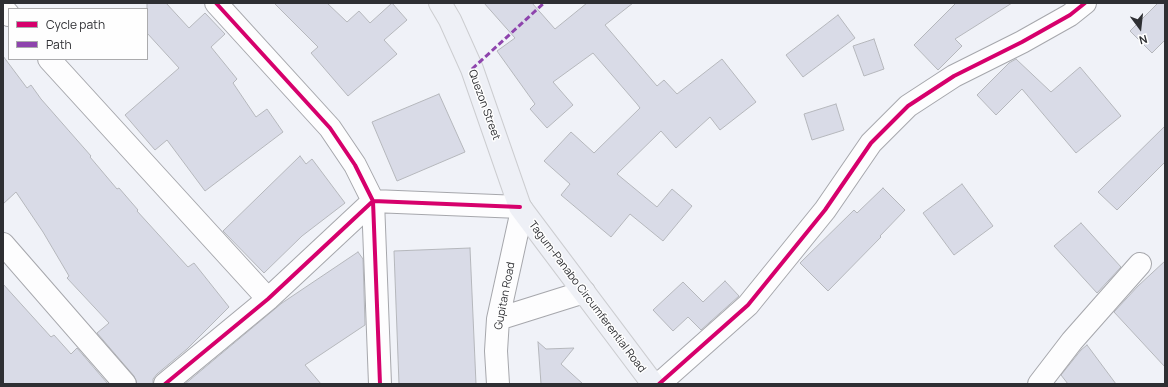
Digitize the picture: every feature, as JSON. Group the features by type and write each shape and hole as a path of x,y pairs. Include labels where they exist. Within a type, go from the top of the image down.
{"highway":[{"name":"Quezon Street","path":"440,3 450,20 472,69 521,208"},
{"name":"Tagum-Panabo Circumferential Road","path":"521,208 653,384"}],"street":[{"path":"216,3 330,128 355,165 373,201 380,384"},
{"path":"659,384 748,305 825,210 871,143 908,106 954,76 1022,42 1070,15 1085,3"},
{"path":"50,60 268,299"},
{"path":"165,384 268,299 373,201 521,208"},
{"name":"Gupitan Road","path":"498,384 496,351 498,320 521,208"},
{"path":"3,244 124,384"},
{"path":"1039,384 1072,341 1140,264"},
{"path":"498,320 584,292"}],"building":[{"path":"147,3 166,3 189,28 205,13 225,34 211,47 237,79 233,83 256,117 267,109 283,132 205,191 167,140 155,150 125,115 179,68 148,34"},
{"path":"274,3 327,3 347,22 359,11 370,23 392,3 407,20 384,40 397,54 348,96 311,53 318,47"},
{"path":"484,3 532,3 555,29 587,3 633,3 605,25 657,86 664,80 677,94 722,59 756,102 720,130 710,117 676,148 661,131 617,174 657,207 672,189 692,206 663,241 630,214 611,237 561,195 570,184 544,161 571,132 594,153 640,108 637,104 593,53 553,82 573,105 547,128 530,109 535,104 497,51 515,38"},
{"path":"956,3 1012,3 955,39 962,46 938,70 914,45"},
{"path":"1158,3 1165,3 1165,40 1152,53 1130,31"},
{"path":"838,15 855,38 803,77 786,55"},
{"path":"874,39 884,69 864,76 853,46"},
{"path":"3,56 27,88 31,85 41,99 91,156 90,157 117,189 119,188 138,210 137,211 188,267 194,263 229,307 187,349 157,374 153,379 153,384 137,384 134,376 97,333 109,323 67,278 69,276 43,232 16,192 3,204"},
{"path":"1016,59 1051,92 1080,67 1121,116 1076,153 1022,89 996,115 977,95 1009,63"},
{"path":"439,94 465,152 397,181 372,122"},
{"path":"836,104 844,130 812,140 804,114"},
{"path":"1165,126 1165,162 1117,210 1098,192"},
{"path":"300,156 306,164 312,159 345,203 302,236 264,273 223,231"},
{"path":"962,184 993,226 954,255 923,213"},
{"path":"883,188 905,210 880,236 881,237 828,291 800,263 854,210 857,213"},
{"path":"1081,223 1121,267 1097,293 1054,246"},
{"path":"470,248 476,384 399,384 394,251"},
{"path":"358,252 363,259 365,325 305,365 321,384 185,384 282,303"},
{"path":"1165,261 1165,367 1114,312 1138,286"},
{"path":"725,281 739,296 701,330 688,317 673,331 653,310 683,282 703,302"},
{"path":"3,284 51,337 54,335 71,354 77,348 108,384 3,384"},
{"path":"538,342 546,349 574,348 561,364 583,384 541,384"},
{"path":"1087,345 1116,384 1068,384 1061,375 1081,350"}],"marked path":[{"path":"472,69 544,3"}],"cycle path":[{"path":"216,3 330,128 355,165 373,201 380,384"},
{"path":"659,384 748,305 825,210 871,143 908,106 954,76 1022,42 1070,15 1085,3"},
{"path":"165,384 268,299 373,201 520,207"}]}
